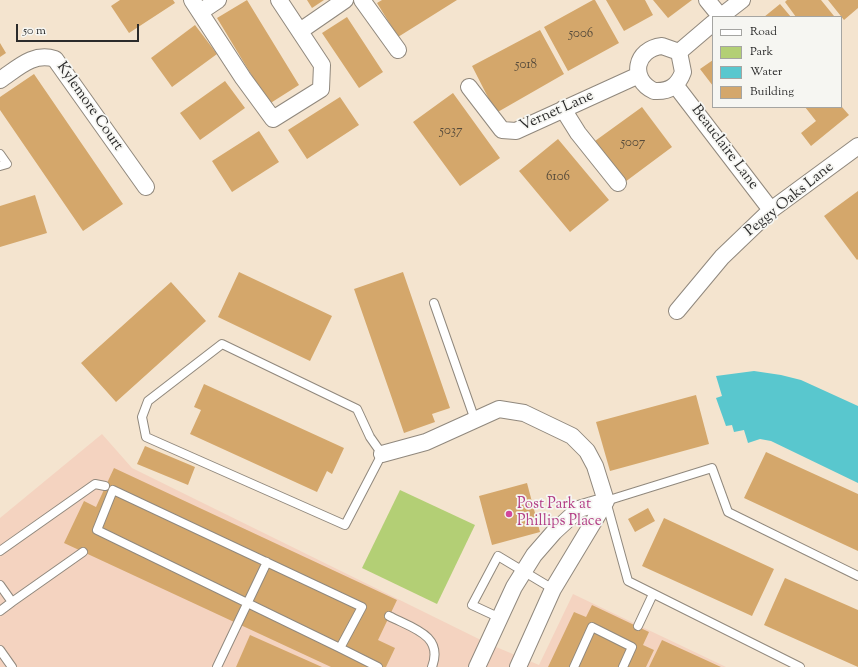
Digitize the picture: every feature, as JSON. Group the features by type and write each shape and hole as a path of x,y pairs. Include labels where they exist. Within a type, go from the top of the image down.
{"street":[{"path":"218,0 196,6 243,78 273,119 321,89 322,66 279,0"},
{"path":"300,31 345,0"},
{"path":"362,0 398,50"},
{"path":"707,0 716,16"},
{"path":"722,16 742,0"},
{"path":"679,52 712,24"},
{"path":"662,46 679,52 683,72 676,86 670,90 654,91 647,87 639,75 640,61 649,50 662,46"},
{"name":"Kylemore Court","path":"0,80 36,57 46,56 56,59 146,187"},
{"name":"Vernet Lane","path":"469,87 502,130 516,131 639,75"},
{"name":"Beauclaire Lane","path":"676,86 772,210"},
{"path":"564,109 578,133 618,183"},
{"name":"Peggy Oaks Lane","path":"677,311 722,257 772,210 858,146"},
{"path":"382,454 426,442 499,410 524,413 572,436 587,451 595,466 606,501 553,590 518,667"},
{"path":"477,667 523,572 534,555 554,532 579,509 606,501"}],"lane":[{"path":"0,154 7,164 0,166"},
{"path":"434,303 475,420"},
{"path":"222,344 357,409 370,437 382,454 345,525 146,437 142,417 148,401 222,344"},
{"path":"800,667 628,582 606,501 712,468 728,512 858,576"},
{"path":"0,551 95,484 106,486"},
{"path":"340,648 362,607 113,490 97,530 378,667"},
{"path":"0,611 83,552"},
{"path":"500,618 472,605 498,556 553,590"},
{"path":"217,667 267,562"},
{"path":"0,585 12,602"},
{"path":"638,626 654,594"},
{"path":"389,616 425,634 434,644 435,658 432,667"},
{"path":"574,667 592,627 632,647 623,667"},
{"path":"0,650 12,667"}],"shaded area":[{"path":"102,434 132,468 489,644 539,665 573,594 726,667 0,667 0,518"}],"green space":[{"path":"400,490 475,525 437,604 362,568"}],"water":[{"path":"754,371 801,380 858,406 858,483 771,441 760,439 748,443 744,430 734,432 732,425 726,426 716,398 722,396 716,376"}],"building":[{"path":"120,0 173,0 175,3 129,33 111,6"},
{"path":"247,0 299,85 269,104 217,18"},
{"path":"307,0 324,0 312,8"},
{"path":"382,0 457,0 398,37 377,3"},
{"path":"595,0 619,43 568,71 544,27"},
{"path":"606,0 645,0 653,15 624,31"},
{"path":"653,0 692,0 668,18"},
{"path":"787,0 821,0 834,16 795,16 785,2"},
{"path":"828,0 858,0 858,8 844,20"},
{"path":"780,4 790,16 765,16"},
{"path":"347,17 383,72 359,88 322,33"},
{"path":"195,25 217,54 172,87 151,58"},
{"path":"540,30 564,74 496,113 472,66"},
{"path":"0,43 6,53 0,57"},
{"path":"712,61 712,85 700,69"},
{"path":"34,74 123,204 83,231 0,110 0,97"},
{"path":"225,81 245,108 200,140 180,113"},
{"path":"453,93 500,158 460,186 413,122"},
{"path":"340,97 359,125 307,159 288,130"},
{"path":"642,107 672,147 625,182 595,141"},
{"path":"842,107 849,115 811,146 801,133 816,121 806,108"},
{"path":"259,131 279,162 232,192 212,161"},
{"path":"558,139 609,200 570,232 519,171"},
{"path":"858,191 858,259 857,260 824,216"},
{"path":"35,195 47,233 0,247 0,206"},
{"path":"239,272 332,316 310,361 218,317"},
{"path":"403,272 450,408 432,414 435,422 404,433 354,289"},
{"path":"171,282 206,321 116,402 81,363"},
{"path":"204,384 344,448 332,474 327,471 317,492 190,434 201,410 194,407"},
{"path":"696,395 709,444 610,471 596,422"},
{"path":"145,446 195,467 188,485 137,464"},
{"path":"766,452 858,494 858,551 744,498"},
{"path":"114,468 397,600 378,640 395,648 386,667 331,667 64,543 84,501 96,507"},
{"name":"Post Park at Phillips Place","path":"527,483 540,532 492,545 479,496"},
{"path":"648,508 655,521 635,532 628,519"},
{"path":"664,518 774,569 752,616 642,566"},
{"path":"785,578 858,610 858,667 764,625"},
{"path":"592,605 649,632 643,645 654,650 646,667 548,667 574,612 586,617"},
{"path":"250,635 322,667 236,667"},
{"path":"662,640 721,667 649,667"}],"place":[{"name":"Post Park at Phillips Place","path":"509,514"}]}
